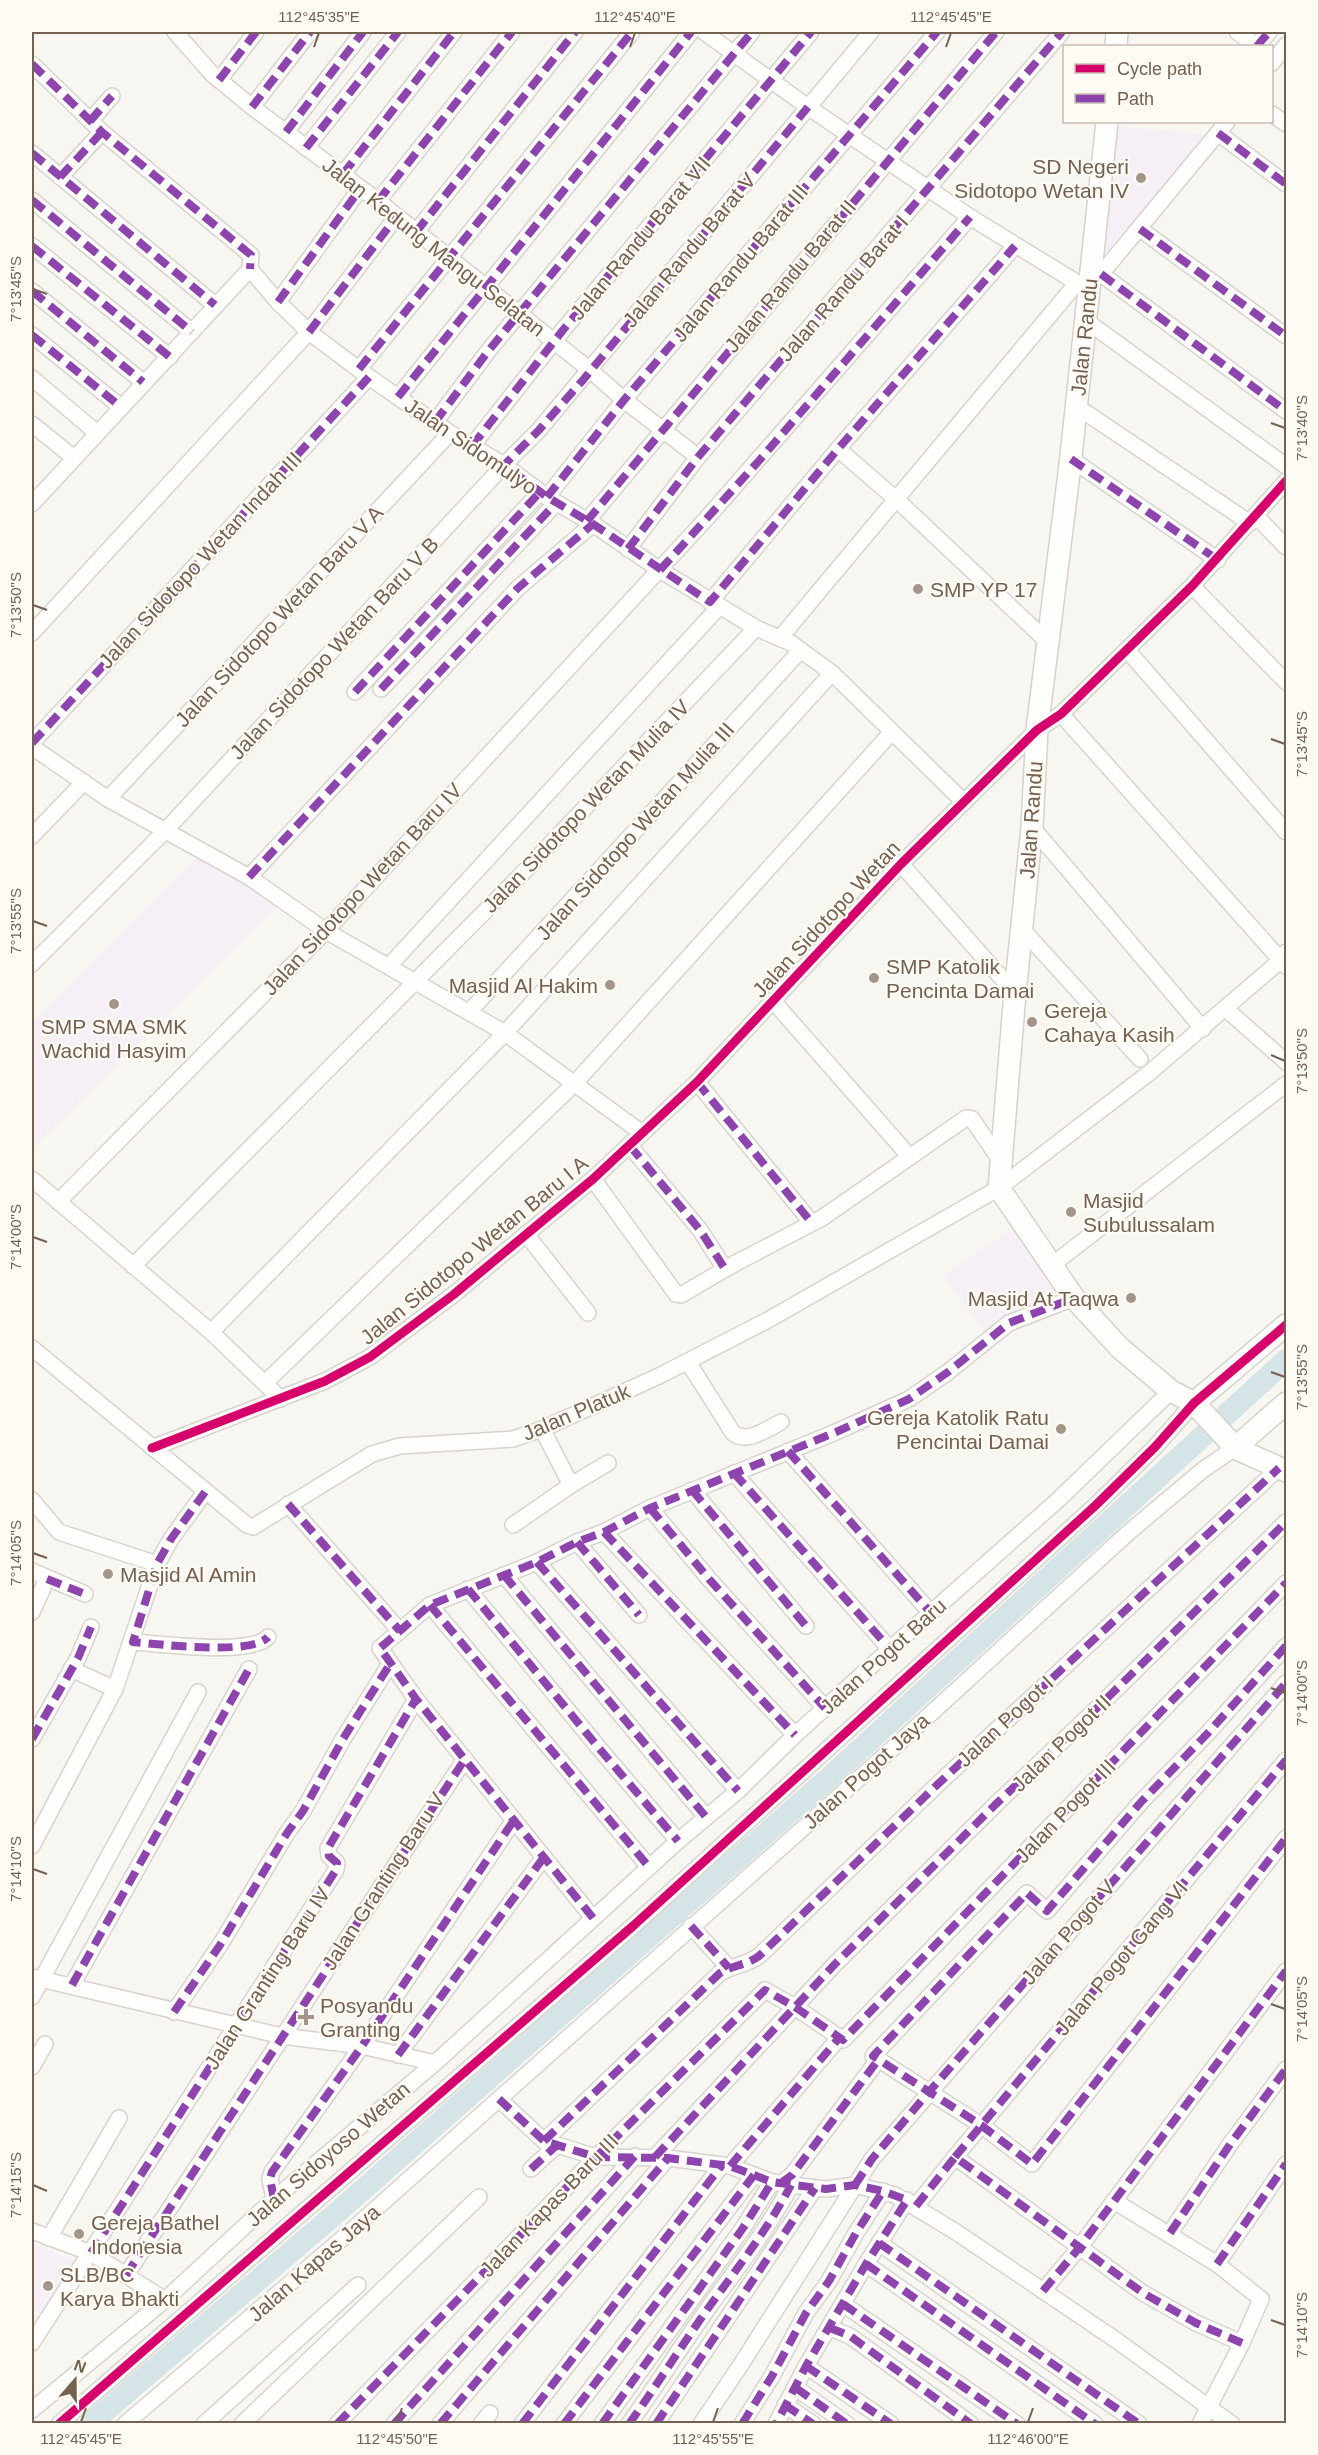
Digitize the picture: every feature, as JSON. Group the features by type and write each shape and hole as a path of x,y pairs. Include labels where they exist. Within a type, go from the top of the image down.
{"street":[{"name":"Jalan Kedung Mangu Selatan","path":"175,32 219,80 252,107 378,201 698,457"},
{"path":"219,80 256,32"},
{"path":"252,107 310,32"},
{"path":"286,132 363,32"},
{"path":"306,148 398,32"},
{"path":"343,174 454,32"},
{"path":"378,201 512,32"},
{"path":"416,232 575,32"},
{"name":"Jalan Sidotopo Wetan Indah III","path":"32,745 364,373 449,258 632,32"},
{"path":"398,397 691,32"},
{"path":"704,32 808,107 970,217 1016,246 1089,279 1287,411"},
{"path":"435,422 519,313 752,32"},
{"name":"Jalan Randu Barat VII","path":"472,446 554,341 811,32"},
{"name":"Jalan Randu Barat V","path":"504,465 539,430 590,370 871,32"},
{"name":"Jalan Randu Barat III","path":"548,497 624,400 937,32"},
{"name":"Jalan Randu Barat II","path":"249,877 518,588 590,523 663,430 996,32"},
{"name":"Jalan Randu Barat I","path":"628,549 698,457 1062,32"},
{"path":"1237,32 1256,45"},
{"path":"1258,45 1269,32"},
{"path":"1273,59 1287,45"},
{"path":"32,64 102,132 60,177"},
{"path":"90,120 112,96"},
{"path":"1273,115 1287,124"},
{"name":"Jalan Randu","path":"999,1188 1015,993 1032,827 1037,730 1071,459 1107,123"},
{"path":"780,638 1089,279 1140,229 1222,127 1287,184"},
{"name":"Jalan Sidomulyo","path":"102,132 251,255 250,269 278,302 309,332 450,433 504,465 548,497 660,570 756,628 801,650 832,673 964,802"},
{"path":"32,153 215,305"},
{"path":"278,302 360,189"},
{"path":"32,200 192,332"},
{"path":"32,633 309,332 397,216"},
{"name":"Jalan Sidotopo Wetan Baru IV","path":"58,1202 326,931 660,570 970,217"},
{"path":"1140,229 1287,336"},
{"path":"32,246 170,357"},
{"path":"389,966 714,604 838,449 1016,246"},
{"path":"32,504 250,269"},
{"path":"32,291 143,382"},
{"path":"1085,320 1287,466"},
{"path":"32,335 121,407"},
{"path":"32,378 97,433"},
{"path":"1076,406 1253,519 1287,547"},
{"path":"32,424 74,458"},
{"name":"Jalan Sidotopo Wetan Baru V A","path":"108,799 450,433"},
{"path":"838,449 897,500 1049,643"},
{"path":"1071,459 1218,560"},
{"name":"Jalan Sidotopo Wetan Baru V B","path":"32,964 165,831 504,465"},
{"name":"Jalan Sidotopo Wetan","path":"642,1133 697,1082 901,864 1037,730 1061,714 1128,651 1218,560 1287,481"},
{"path":"381,689 548,497"},
{"path":"355,692 548,497"},
{"path":"1192,586 1287,682"},
{"name":"Jalan Sidotopo Wetan Mulia IV","path":"133,1266 519,877 756,628"},
{"name":"Jalan Sidotopo Wetan Mulia III","path":"469,1012 801,650"},
{"path":"1128,651 1287,832"},
{"path":"211,1332 505,1033 832,673"},
{"path":"1061,714 1284,960"},
{"path":"265,1383 575,1083 891,733"},
{"path":"32,745 108,799 249,877 326,931 505,1033 642,1133"},
{"path":"32,836 84,782"},
{"path":"1032,827 1203,1029"},
{"path":"901,864 1015,993"},
{"path":"1022,929 1140,1059"},
{"name":"Jalan Platuk","path":"32,1348 205,1492 251,1527 372,1454 440,1442 513,1439 542,1429 688,1362 768,1320 999,1188 1203,1029 1284,960"},
{"path":"773,1000 910,1157"},
{"path":"1226,1009 1287,1062"},
{"path":"697,1082 811,1222"},
{"path":"1052,1265 1287,1084"},
{"path":"593,1179 676,1294 681,1295 822,1218 966,1118 972,1119 1000,1160"},
{"name":"Jalan Sidotopo Wetan Baru I A","path":"152,1448 219,1420 325,1381 370,1357 453,1295 593,1179 642,1133"},
{"path":"630,1146 700,1230 725,1269"},
{"path":"32,1179 211,1332 281,1399"},
{"path":"999,1188 1074,1298 1120,1348 1171,1391 1195,1405 1234,1446 1283,1469"},
{"path":"526,1234 588,1313"},
{"path":"593,1918 416,1699 379,1649 430,1605 537,1562 577,1542 604,1532 650,1508 909,1399 948,1372 1009,1323 1074,1298"},
{"path":"59,2424 633,1926 1011,1585 1105,1497 1195,1405 1287,1325"},
{"path":"688,1362 732,1433 738,1437 749,1437 781,1422"},
{"name":"Jalan Pogot Baru","path":"593,1918 678,1841 738,1791 890,1648 1058,1500 1171,1391"},
{"path":"1234,1446 1287,1403"},
{"path":"542,1429 571,1485"},
{"name":"Jalan Pogot Jaya","path":"499,2099 902,1740 1130,1532 1234,1446"},
{"path":"788,1451 931,1612"},
{"path":"513,1524 608,1463"},
{"name":"Jalan Pogot I","path":"531,2169 550,2143 712,1981 729,1968 742,1966 759,1956 938,1784 1283,1469"},
{"path":"734,1473 890,1648"},
{"path":"692,1490 806,1626"},
{"path":"32,1846 115,1689 133,1642 157,1564 171,1539 205,1492"},
{"path":"32,1500 59,1532 157,1564"},
{"path":"288,1504 400,1631"},
{"path":"650,1508 709,1579 825,1708"},
{"name":"Jalan Pogot II","path":"440,2424 661,2158 795,2007 996,1804 1287,1522"},
{"path":"604,1532 795,1736"},
{"path":"577,1542 639,1616"},
{"path":"537,1562 738,1791"},
{"path":"32,1571 85,1594"},
{"path":"504,1575 706,1817"},
{"path":"32,1612 47,1579"},
{"name":"Jalan Pogot III","path":"522,2424 726,2166 841,2039 1287,1582"},
{"path":"468,1589 678,1841"},
{"path":"430,1605 649,1867"},
{"path":"32,1739 71,1669 91,1627"},
{"path":"133,1642 224,1648 259,1644 268,1637"},
{"path":"1287,1646 1141,1802 1047,1911 1027,1893 873,2056 981,2125 1034,2163 1287,1838"},
{"path":"174,2012 220,1945 390,1664"},
{"path":"71,1669 115,1689"},
{"path":"72,1985 249,1669"},
{"name":"Jalan Pogot V","path":"701,2424 872,2159 928,2092 1287,1683"},
{"path":"32,1997 37,1978 198,1692"},
{"name":"Jalan Granting Baru IV","path":"32,2343 336,1870 337,1863 329,1856 328,1848 416,1699"},
{"name":"Jalan Granting Baru V","path":"126,2275 465,1759"},
{"name":"Jalan Pogot Gang VI","path":"776,2424 806,2366 879,2243 911,2203 955,2157 1287,1760"},
{"path":"274,2199 271,2187 272,2172 362,2046 514,1820"},
{"path":"398,2055 544,1857"},
{"name":"Jalan Sidoyoso Wetan","path":"32,2410 165,2300 274,2199 435,2063 593,1918"},
{"path":"691,1926 729,1968"},
{"path":"1043,2290 1079,2248 1287,1971"},
{"path":"37,1978 282,2036 362,2046 435,2063"},
{"name":"Jalan Kapas Baru III","path":"337,2424 597,2157 765,1990 795,2007"},
{"path":"795,2007 841,2039"},
{"path":"32,2067 45,2044"},
{"path":"602,2424 743,2228 781,2183 792,2175 878,2060"},
{"path":"1170,2233 1231,2143 1287,2069"},
{"path":"499,2099 550,2143 597,2157 635,2156 726,2166 781,2183 826,2189 855,2185 880,2196 911,2203 1043,2290 1232,2424"},
{"name":"Jalan Kapas Jaya","path":"125,2424 344,2238 499,2099"},
{"path":"49,2238 119,2118"},
{"path":"394,2424 635,2156"},
{"path":"955,2157 1143,2293 1196,2323 1242,2343"},
{"path":"1217,2264 1287,2164"},
{"path":"564,2424 754,2175"},
{"path":"629,2424 749,2254 781,2183"},
{"path":"657,2424 815,2188"},
{"path":"742,2424 772,2376 806,2313 829,2281 856,2232 880,2196"},
{"path":"242,2424 479,2197"},
{"path":"1114,2201 1170,2233 1217,2264 1261,2299 1242,2343 1200,2424"},
{"path":"32,2231 91,2253 165,2300"},
{"path":"879,2243 1139,2424"},
{"path":"866,2264 1095,2424"},
{"path":"204,2424 358,2285"},
{"path":"843,2304 1017,2424"},
{"path":"830,2328 850,2336 971,2424"},
{"path":"806,2366 891,2424"},
{"path":"796,2388 847,2424"},
{"path":"785,2405 813,2424"}],"shaded area":[{"name":"SD Negeri Sidotopo Wetan IV","path":"1113,126 1214,135 1108,251 1100,250"},
{"name":"SMP SMA SMK Wachid Hasyim","path":"199,855 279,905 32,1149 32,1023"},
{"path":"1012,1230 1056,1291 1029,1306 1025,1303 986,1333 943,1276"},
{"name":"SLB/BC Karya Bhakti","path":"32,2242 80,2264 45,2317 32,2309"}],"waterway":[{"path":"90,2424 341,2209 832,1775 1286,1360"}],"marked path":[{"path":"219,80 256,32"},
{"path":"252,107 310,32"},
{"path":"286,132 363,32"},
{"path":"306,148 398,32"},
{"path":"343,174 454,32"},
{"path":"378,201 512,32"},
{"path":"416,232 575,32"},
{"path":"359,369 632,32"},
{"path":"398,397 691,32"},
{"path":"435,422 489,350 752,32"},
{"path":"472,446 563,330 811,32"},
{"path":"547,497 624,400 937,32"},
{"path":"587,521 996,32"},
{"path":"628,549 698,457 1062,32"},
{"path":"1258,45 1269,32"},
{"path":"32,64 102,132 251,255 250,269"},
{"path":"90,121 112,96"},
{"path":"808,107 583,380 539,430 504,465 547,497 593,524 710,602 838,449 1015,246"},
{"path":"60,177 102,132"},
{"path":"1218,133 1286,184"},
{"path":"32,153 215,305"},
{"path":"278,302 360,189"},
{"path":"32,200 192,332"},
{"path":"309,332 397,216"},
{"path":"660,570 757,463 970,217"},
{"path":"1140,229 1286,336"},
{"path":"32,246 170,357"},
{"path":"1101,274 1286,411"},
{"path":"32,291 143,382"},
{"path":"32,335 121,407"},
{"path":"32,743 369,377"},
{"path":"1071,459 1218,560"},
{"path":"355,692 540,492"},
{"path":"381,689 556,503"},
{"path":"249,877 518,588 593,524"},
{"path":"697,1082 811,1222"},
{"path":"630,1146 700,1230 725,1269"},
{"path":"593,1918 416,1699 380,1648 430,1605 537,1562 577,1542 604,1532 650,1508 836,1432 909,1399 948,1372 1009,1323 1074,1298"},
{"path":"788,1451 931,1613"},
{"path":"544,2141 720,1973 759,1956 938,1784 1279,1468"},
{"path":"734,1473 890,1649"},
{"path":"692,1490 806,1626"},
{"path":"205,1492 171,1539 157,1564 133,1642 225,1647 258,1643 268,1637"},
{"path":"288,1504 400,1631"},
{"path":"650,1508 709,1579 825,1708"},
{"path":"655,2157 835,1964 1286,1522"},
{"path":"604,1532 795,1735"},
{"path":"577,1542 639,1615"},
{"path":"537,1562 738,1791"},
{"path":"504,1575 706,1817"},
{"path":"47,1579 85,1594"},
{"path":"337,2424 596,2157 765,1990 795,2007 843,2040 1286,1583"},
{"path":"468,1589 678,1841"},
{"path":"430,1605 649,1867"},
{"path":"32,1739 78,1658 91,1627"},
{"path":"1286,1646 1207,1734 1141,1802 1047,1911 1027,1893 873,2056 981,2125 1032,2164 1286,1838"},
{"path":"174,2012 220,1945 390,1664"},
{"path":"72,1985 249,1669"},
{"path":"855,2185 872,2159 928,2093 1286,1683"},
{"path":"91,2253 336,1870 337,1863 329,1856 328,1848 416,1699"},
{"path":"126,2275 465,1759"},
{"path":"955,2157 1286,1760"},
{"path":"274,2199 270,2179 272,2172 362,2046 514,1820"},
{"path":"398,2055 544,1857"},
{"path":"691,1926 729,1968"},
{"path":"1043,2291 1079,2248 1286,1971"},
{"path":"730,2166 839,2038"},
{"path":"781,2183 792,2175 878,2060"},
{"path":"1170,2233 1231,2143 1286,2069"},
{"path":"499,2099 544,2141 596,2157 668,2158 730,2166 772,2182 826,2189 855,2185 883,2191 907,2200 806,2366 776,2424"},
{"path":"531,2169 557,2145"},
{"path":"394,2424 635,2156"},
{"path":"916,2206 955,2157 1143,2293 1196,2323 1242,2343"},
{"path":"440,2424 668,2158"},
{"path":"1217,2264 1286,2164"},
{"path":"522,2424 722,2165"},
{"path":"564,2424 754,2175"},
{"path":"602,2424 743,2228 772,2182"},
{"path":"629,2424 763,2232 791,2185"},
{"path":"656,2424 815,2188"},
{"path":"742,2424 772,2376 806,2313 829,2281 883,2191"},
{"path":"879,2243 1139,2424"},
{"path":"866,2264 1095,2424"},
{"path":"843,2304 1017,2424"},
{"path":"830,2328 850,2336 971,2424"},
{"path":"806,2366 891,2424"},
{"path":"796,2388 847,2424"},
{"path":"785,2405 813,2424"}],"cycle path":[{"path":"152,1448 325,1381 370,1357 453,1295 593,1179 697,1082 901,864 1037,730 1061,714 1192,586 1286,481"},
{"path":"59,2424 633,1926 1096,1505 1155,1447 1194,1403 1286,1325"}],"place":[{"name":"SD Negeri Sidotopo Wetan IV","path":"1141,178"},
{"name":"SMP YP 17","path":"918,589"},
{"name":"SMP Katolik Pencinta Damai","path":"874,978"},
{"name":"Masjid Al Hakim","path":"610,985"},
{"name":"SMP SMA SMK Wachid Hasyim","path":"114,1004"},
{"name":"Gereja Cahaya Kasih","path":"1032,1022"},
{"name":"Masjid Subulussalam","path":"1071,1212"},
{"name":"Masjid At Taqwa","path":"1131,1298"},
{"name":"Gereja Katolik Ratu Pencintai Damai","path":"1061,1429"},
{"name":"Masjid Al Amin","path":"108,1574"},
{"name":"Posyandu Granting","path":"306,2017"},
{"name":"Gereja Bathel Indonesia","path":"79,2234"},
{"name":"SLB/BC Karya Bhakti","path":"48,2286"}]}
